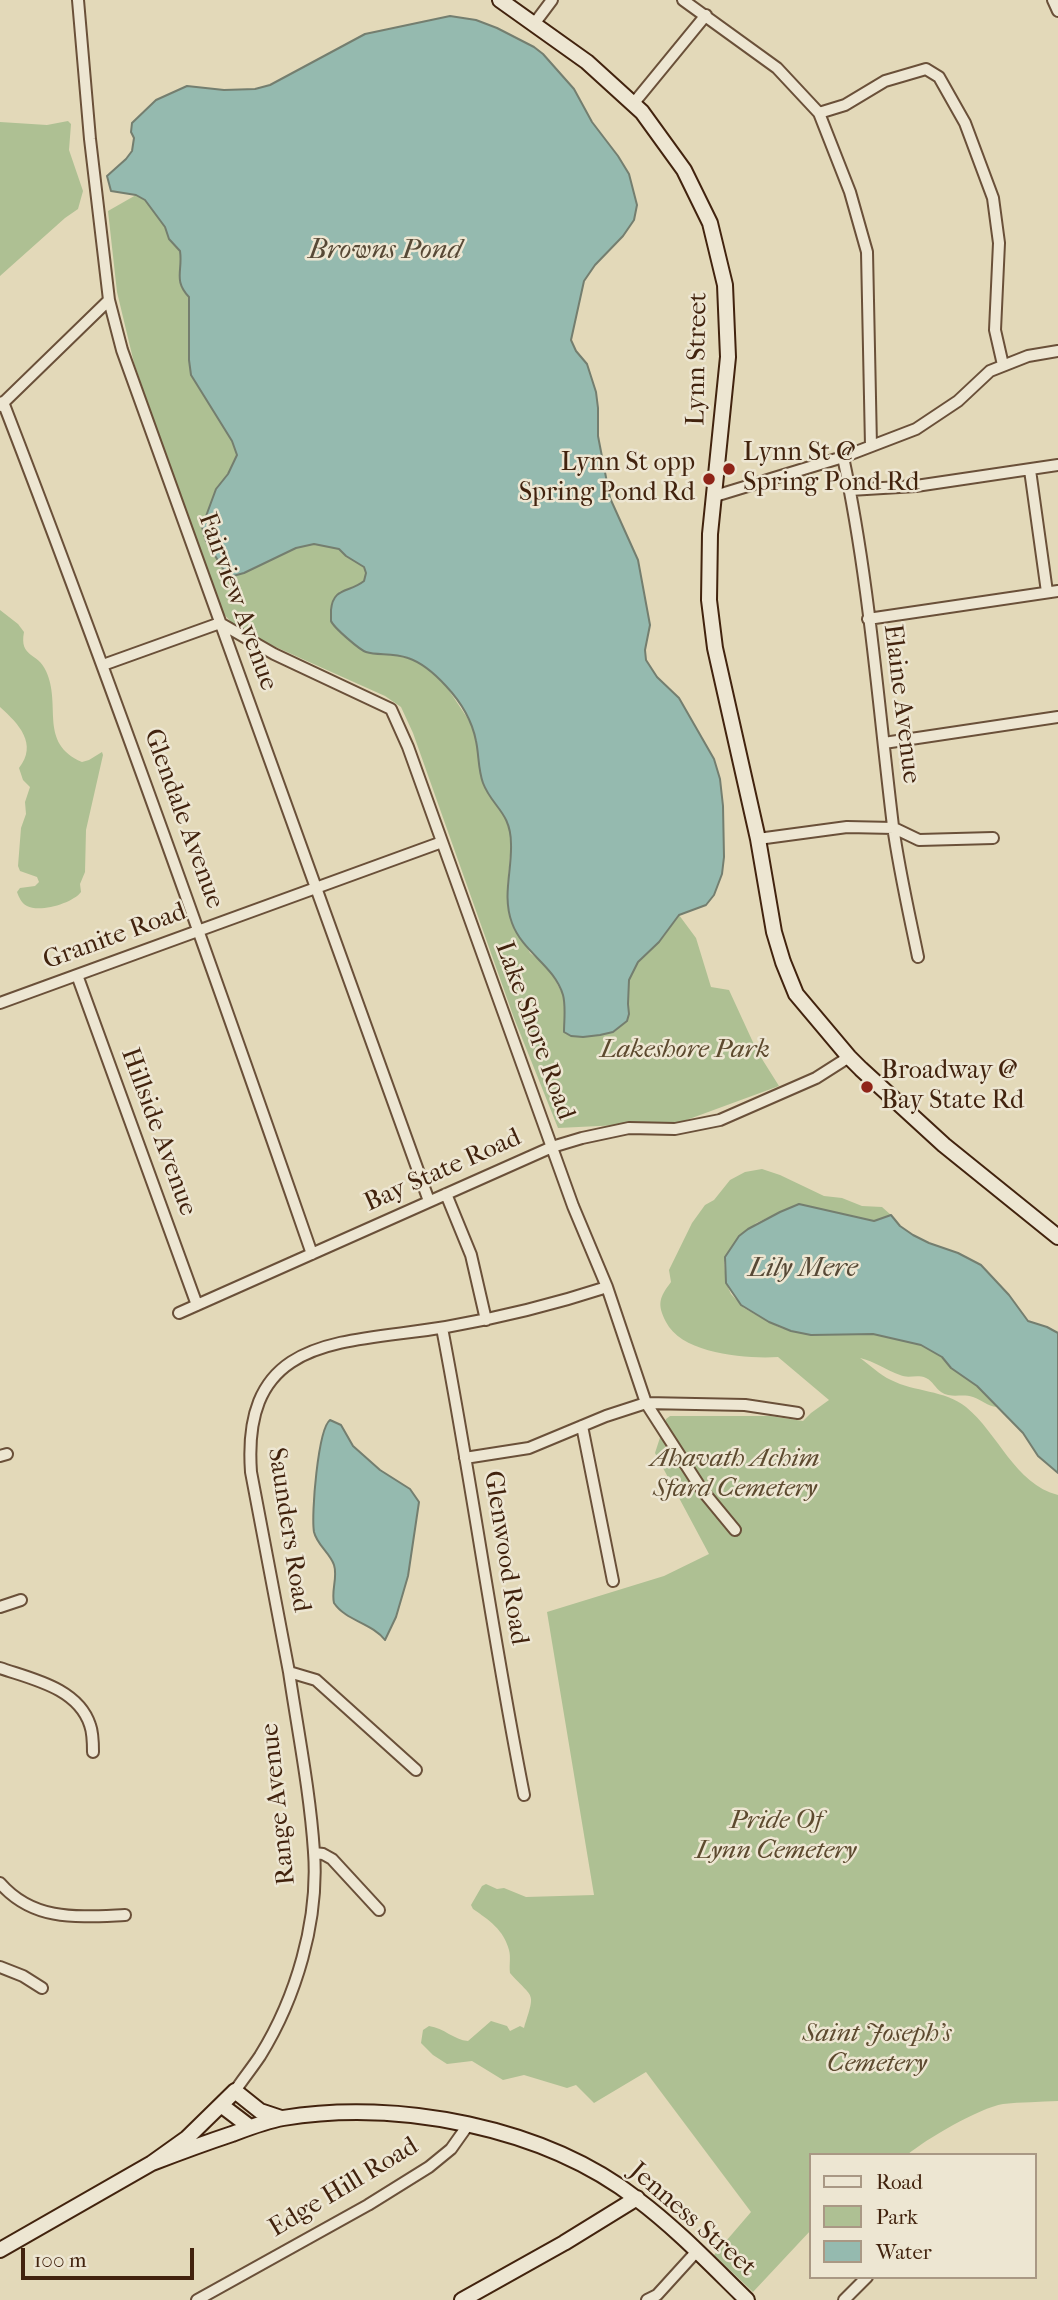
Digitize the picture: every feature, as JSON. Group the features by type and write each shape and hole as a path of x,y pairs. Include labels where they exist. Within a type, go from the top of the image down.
{"main road":[{"name":"Lynn Street","path":"500,0 587,62 642,112 684,170 710,223 725,285 728,357 710,534 709,600 718,661 758,839 774,932 796,994 849,1057 944,1145 1058,1237"},
{"name":"Range Avenue","path":"0,2250 152,2163 187,2138 235,2091"},
{"path":"235,2091 260,2111 281,2118"},
{"path":"221,2105 250,2127"},
{"name":"Jenness Street","path":"152,2163 281,2118 321,2114 408,2113 512,2135 581,2162 637,2198 747,2300"},
{"path":"462,2300 564,2243 637,2198"}],"street":[{"name":"Fairview Avenue","path":"78,0 90,139 109,300 122,350 429,1201"},
{"path":"534,24 552,0"},
{"path":"683,0 777,68 819,113 850,192 867,252 871,446"},
{"path":"1053,0 1058,11"},
{"path":"633,104 706,15"},
{"path":"819,113 845,105 885,80 902,74 926,69 939,77 965,123 993,198 999,243 995,330 1003,365"},
{"path":"2,404 109,300"},
{"path":"715,496 843,457 916,429 958,401 990,371 1028,356 1058,351"},
{"name":"Glendale Avenue","path":"2,404 103,665 312,1254"},
{"name":"Elaine Avenue","path":"843,457 868,618 894,828 918,957"},
{"path":"850,490 916,486 1058,465"},
{"path":"868,618 1052,591 1030,470"},
{"path":"103,665 220,623"},
{"name":"Lake Shore Road","path":"220,623 274,654 391,709 408,747 573,1206 607,1287 646,1403 702,1490 735,1530"},
{"path":"884,743 1058,717"},
{"path":"758,839 847,827 894,828 919,840 993,838"},
{"name":"Granite Road","path":"0,1003 442,842"},
{"name":"Hillside Avenue","path":"77,975 198,1305"},
{"name":"Bay State Road","path":"180,1313 552,1147 621,1130 675,1129 720,1120 816,1078 849,1057"},
{"path":"446,1194 471,1255 486,1320"},
{"name":"Saunders Road","path":"289,1672 251,1472 249,1444 259,1401 270,1383 284,1367 321,1347 343,1341 486,1320 607,1287"},
{"name":"Glenwood Road","path":"442,1328 489,1608 524,1795"},
{"path":"465,1458 529,1448 646,1403 745,1405 798,1413"},
{"path":"582,1426 613,1581"},
{"path":"0,1607 21,1600"},
{"path":"0,1668 57,1689 74,1699 89,1721 93,1752"},
{"path":"289,1672 316,1680 416,1770"},
{"name":"Range Avenue","path":"235,2091 269,2039 295,1980 313,1902 314,1853 289,1672"},
{"path":"314,1853 332,1859 379,1910"},
{"path":"0,1883 17,1901 46,1913 69,1916 125,1915"},
{"path":"0,1967 23,1976 42,1988"},
{"name":"Edge Hill Road","path":"197,2300 429,2167 451,2149 468,2125"},
{"path":"647,2300 657,2295 697,2251"},
{"path":"844,2300 865,2279"}],"green space":[{"path":"68,121 71,124 69,150 83,191 78,209 0,276 0,122 47,125"},
{"name":"Lakeshore Park","path":"136,195 145,200 179,250 181,285 189,297 191,375 232,441 237,455 228,474 216,489 202,527 244,573 296,548 314,544 339,549 364,567 364,581 339,592 347,638 371,653 394,653 428,668 446,686 472,725 491,798 500,808 510,833 507,890 511,920 530,953 544,964 564,997 564,1032 582,1037 599,1034 629,1014 628,986 635,967 662,939 679,915 696,938 711,987 729,990 757,1051 779,1086 681,1122 558,1128 514,1018 413,733 401,707 385,696 269,644 232,623 220,610 134,363 117,292 108,211"},
{"path":"0,610 18,624 24,632 24,646 46,671 52,697 55,734 60,745 68,754 82,762 102,752 103,755 86,830 85,872 80,884 81,892 71,900 48,908 27,906 17,892 20,888 35,886 39,882 37,877 20,871 18,866 21,828 30,787 23,780 19,768 27,751 24,735 14,720 0,707"},
{"path":"762,1169 824,1196 842,1198 862,1206 882,1207 891,1215 874,1221 799,1204 756,1223 724,1262 726,1283 731,1294 744,1308 781,1328 811,1335 873,1334 921,1345 942,1357 951,1368 972,1381 997,1407 969,1396 945,1394 926,1378 903,1376 860,1358 879,1373 900,1384 958,1401 977,1418 1018,1469 1043,1489 1058,1495 1058,2101 1010,2103 981,2111 953,2125 910,2153 810,2153 810,2231 753,2292 714,2255 751,2212 646,2072 594,2103 576,2085 567,2088 524,2075 503,2080 472,2061 447,2064 421,2043 423,2030 429,2026 468,2041 491,2021 507,2026 510,2031 520,2026 524,2028 530,1996 510,1973 510,1953 504,1937 471,1905 482,1886 486,1884 497,1889 504,1888 526,1897 594,1895 547,1612 664,1576 709,1554 655,1453 666,1419 670,1416 770,1416 803,1421 829,1400 778,1357 733,1355 700,1348 686,1341 674,1333 661,1310 662,1297 671,1282 669,1270 692,1223 705,1205 714,1200 730,1180 745,1172"}],"water":[{"name":"Browns Pond","path":"450,16 476,20 497,28 543,54 574,89 592,122 618,156 629,174 637,205 634,220 623,236 595,265 584,281 571,340 587,364 596,392 598,436 610,498 638,560 650,625 645,650 646,660 657,677 679,698 714,759 720,779 723,806 724,857 722,874 714,895 706,905 679,915 659,942 638,962 629,980 627,1021 613,1032 600,1035 571,1036 564,1032 564,1004 559,985 523,943 512,923 508,903 511,854 508,824 483,783 474,733 461,704 424,666 402,656 366,652 347,638 331,621 335,597 364,581 364,567 339,549 314,544 296,548 233,576 225,572 206,541 202,527 216,489 228,474 237,455 232,441 191,375 189,297 180,280 180,251 169,239 165,227 145,200 136,195 111,191 107,176 132,151 132,123 156,100 187,86 224,90 255,89 270,85 365,34"},
{"name":"Lily Mere","path":"799,1204 874,1221 891,1215 913,1235 981,1265 1009,1295 1028,1321 1058,1333 1058,1473 1038,1456 1023,1433 977,1386 951,1368 942,1357 921,1345 873,1334 811,1335 791,1331 769,1322 741,1305 726,1283 725,1257 739,1236 748,1229"},
{"path":"330,1420 341,1425 353,1446 380,1470 410,1489 419,1502 408,1576 396,1617 385,1640 380,1634 345,1614 334,1603 334,1565 314,1532 319,1455"}],"place":[{"name":"Lynn St @ Spring Pond Rd","path":"729,469"},
{"name":"Lynn St opp Spring Pond Rd","path":"709,479"},
{"name":"Broadway @ Bay State Rd","path":"867,1087"}],"park label":[{"name":"Ahavath Achim Sfard Cemetery","path":"735,1475"},
{"name":"Pride Of Lynn Cemetery","path":"776,1837"},
{"name":"Saint Joseph's Cemetery","path":"877,2050"}]}
